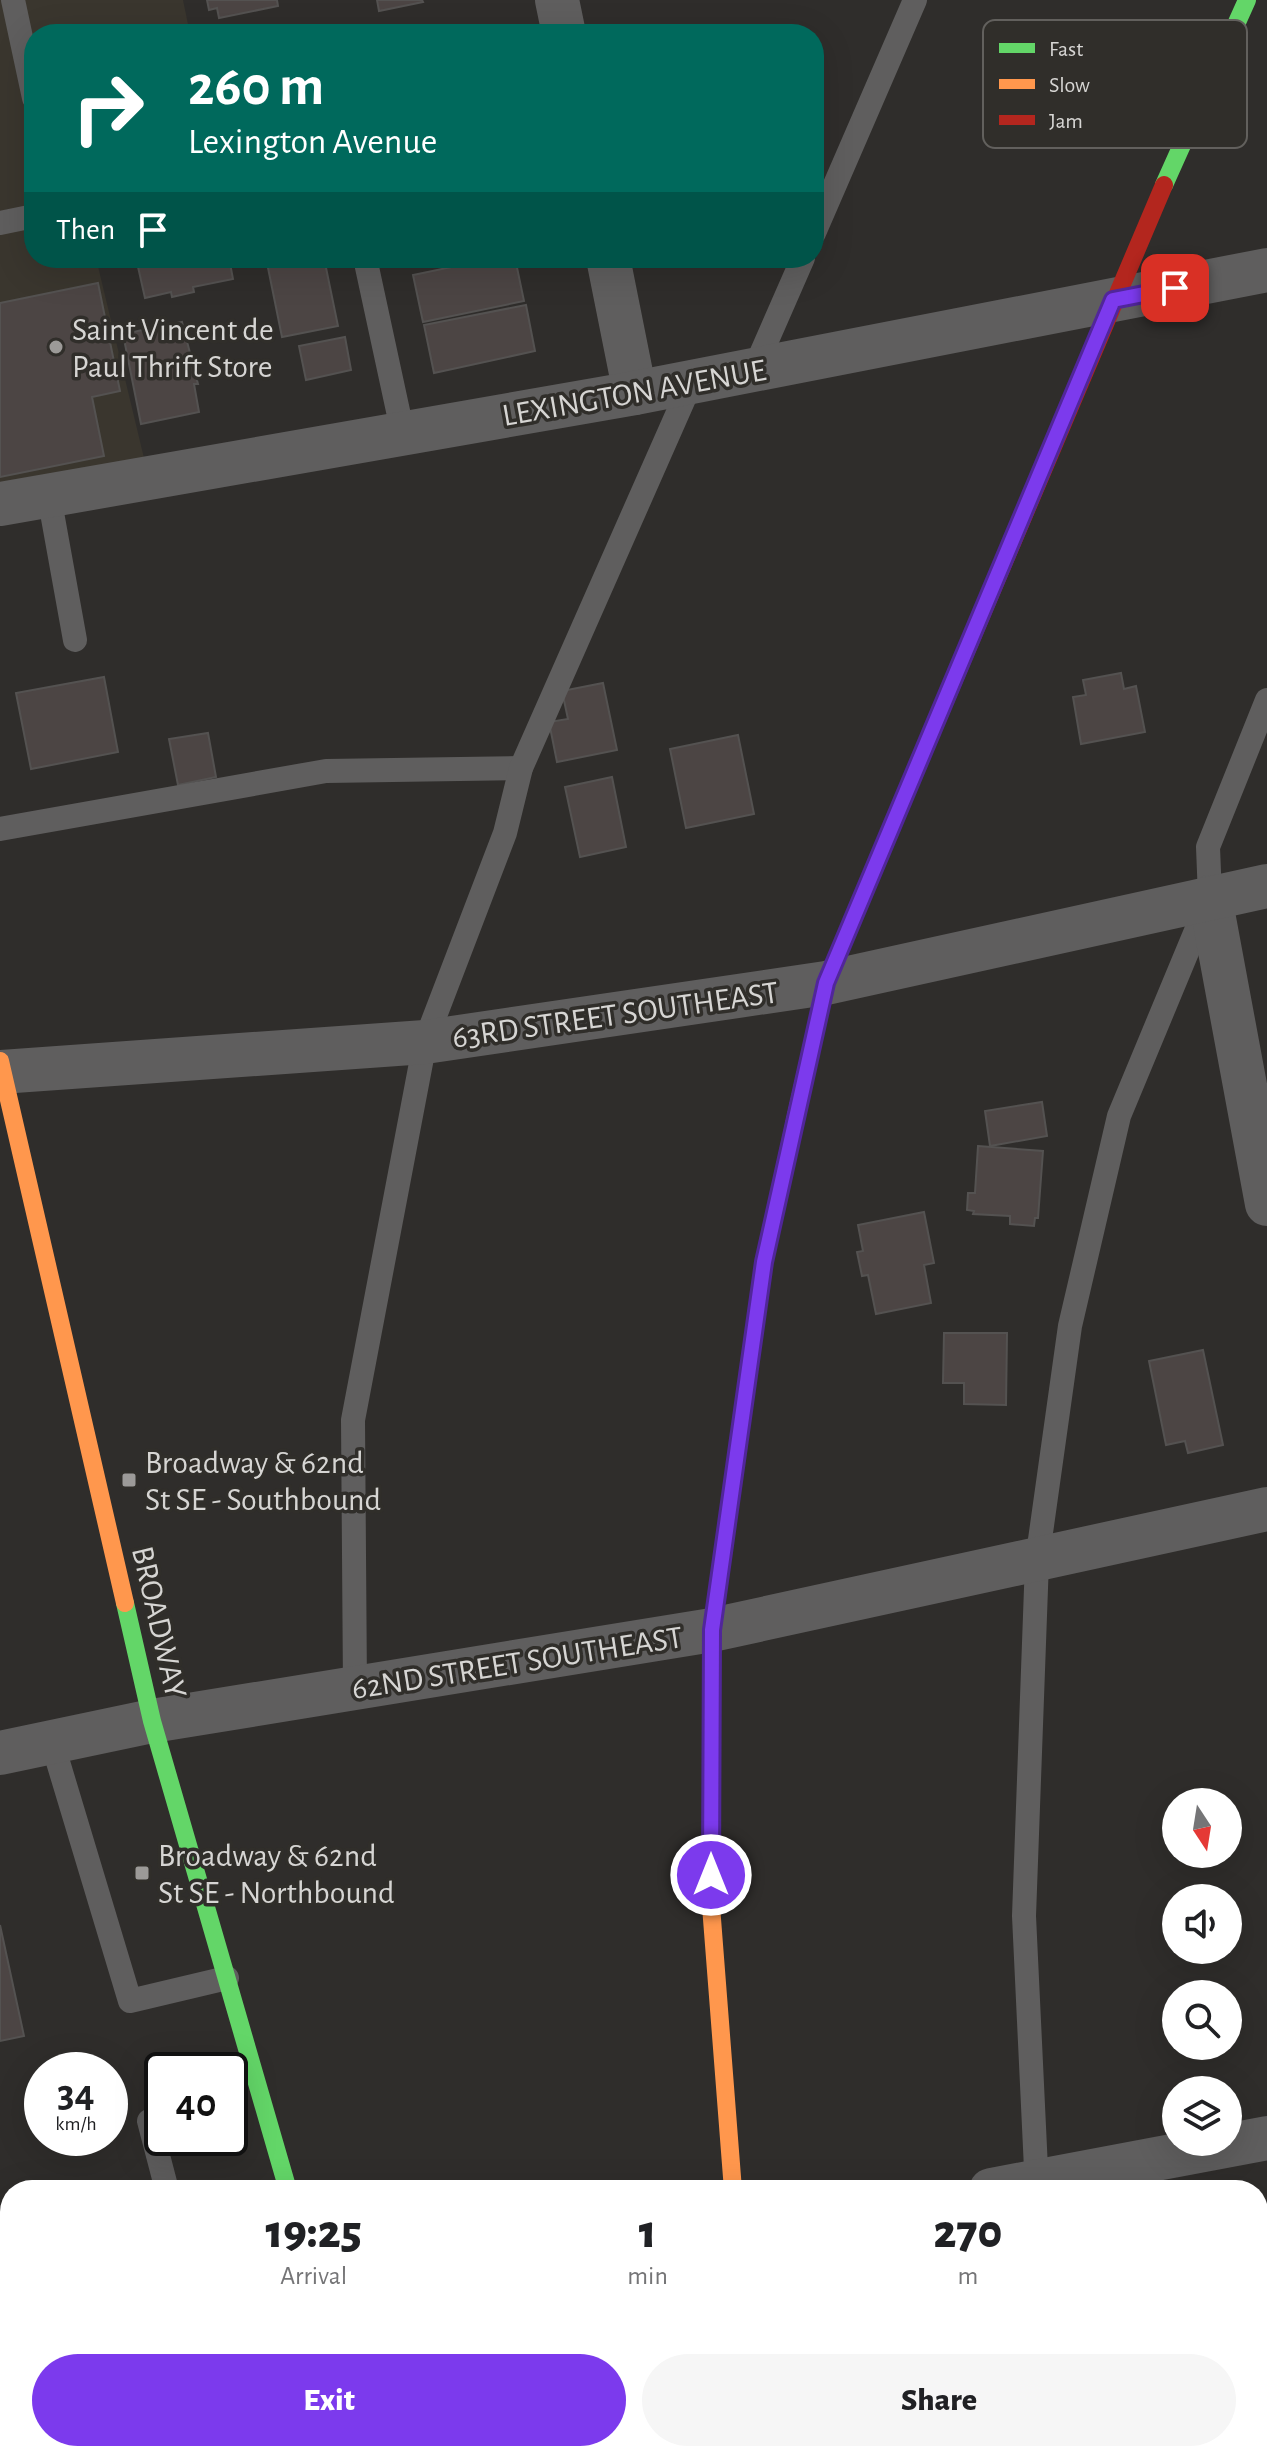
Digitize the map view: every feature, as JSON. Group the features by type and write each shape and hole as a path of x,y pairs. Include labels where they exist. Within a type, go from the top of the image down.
{"street":[{"path":"557,0 562,24"},
{"path":"1238,20 1247,0"},
{"path":"732,2180 711,1906 712,1630 764,1262 826,983 1113,300 1181,148"},
{"path":"610,268 635,393"},
{"name":"LEXINGTON AVENUE","path":"0,504 691,383 1267,270"},
{"name":"63RD STREET SOUTHEAST","path":"1,1068 425,1042 826,983 1267,886"},
{"path":"1210,897 1267,1204"},
{"name":"BROADWAY","path":"1,1068 152,1721 285,2180"},
{"name":"62ND STREET SOUTHEAST","path":"0,1753 152,1721 712,1630 1267,1509"},
{"path":"1066,2180 1267,2138"}],"lane":[{"path":"13,0 24,51"},
{"path":"824,210 915,0"},
{"path":"0,223 24,218"},
{"path":"367,268 403,434"},
{"path":"754,370 799,268"},
{"path":"355,1688 353,1420 425,1042 505,833 521,768 691,383"},
{"path":"49,496 75,640"},
{"path":"1037,2180 1024,1916 1037,1561 1070,1326 1119,1116 1210,897 1208,847 1267,700"},
{"path":"0,829 326,771 521,768"},
{"path":"52,1742 130,2001 227,1978"},
{"path":"158,2156 164,2180"}],"shaded area":[{"path":"0,0 183,0 188,24 24,24 24,268 98,268 144,458 0,490"}],"building":[{"path":"207,0 277,0 278,6 219,18 217,8 209,10"},
{"path":"377,0 422,0 423,2 379,11"},
{"path":"138,268 231,268 233,279 193,287 194,292 172,297 171,292 145,298"},
{"path":"268,268 326,268 338,326 282,337"},
{"path":"447,268 517,268 524,301 423,322 413,275"},
{"name":"Saint Vincent de Paul Thrift Store","path":"98,283 120,391 92,397 104,456 0,477 0,303"},
{"path":"526,305 535,351 434,373 424,325"},
{"path":"182,322 198,384 194,384 199,412 141,424 123,334"},
{"path":"345,337 351,370 306,380 299,346"},
{"path":"1121,673 1124,689 1136,686 1145,732 1081,744 1073,697 1086,695 1083,680"},
{"path":"104,677 118,752 31,769 16,693"},
{"path":"603,683 617,750 557,762 549,722 568,719 562,691"},
{"path":"208,733 216,777 178,785 169,739"},
{"path":"738,735 754,814 686,828 670,749"},
{"path":"612,777 626,847 580,857 565,787"},
{"path":"1042,1102 1047,1136 990,1146 985,1111"},
{"path":"978,1146 1043,1151 1038,1218 1035,1218 1034,1226 1010,1224 1010,1216 973,1214 974,1211 967,1210 968,1193 975,1193"},
{"path":"924,1212 934,1263 924,1265 931,1303 876,1314 868,1275 862,1276 857,1252 863,1251 858,1225"},
{"path":"944,1333 1007,1333 1006,1405 964,1404 964,1383 943,1383"},
{"path":"1203,1350 1223,1445 1188,1453 1185,1441 1166,1445 1149,1361"},
{"path":"0,1925 24,2036 0,2041"}],"traffic: fast":[{"path":"1238,20 1247,0"},
{"path":"1164,185 1181,148"},
{"path":"125,1603 152,1721 285,2180"}],"traffic: slow":[{"path":"794,1125 826,983 906,793"},
{"path":"0,1061 125,1603"},
{"path":"712,1708 711,1906 732,2180"}],"traffic: jam":[{"path":"906,793 1164,185"},
{"path":"712,1708 712,1630 764,1262 794,1125"}],"place":[{"name":"Saint Vincent de Paul Thrift Store","path":"56,347"},
{"name":"Broadway & 62nd St SE - Southbound","path":"129,1480"},
{"name":"Broadway & 62nd St SE - Northbound","path":"142,1873"}],"route":[{"path":"711,1875 712,1630 764,1262 826,983 1113,300 1175,288"}]}
